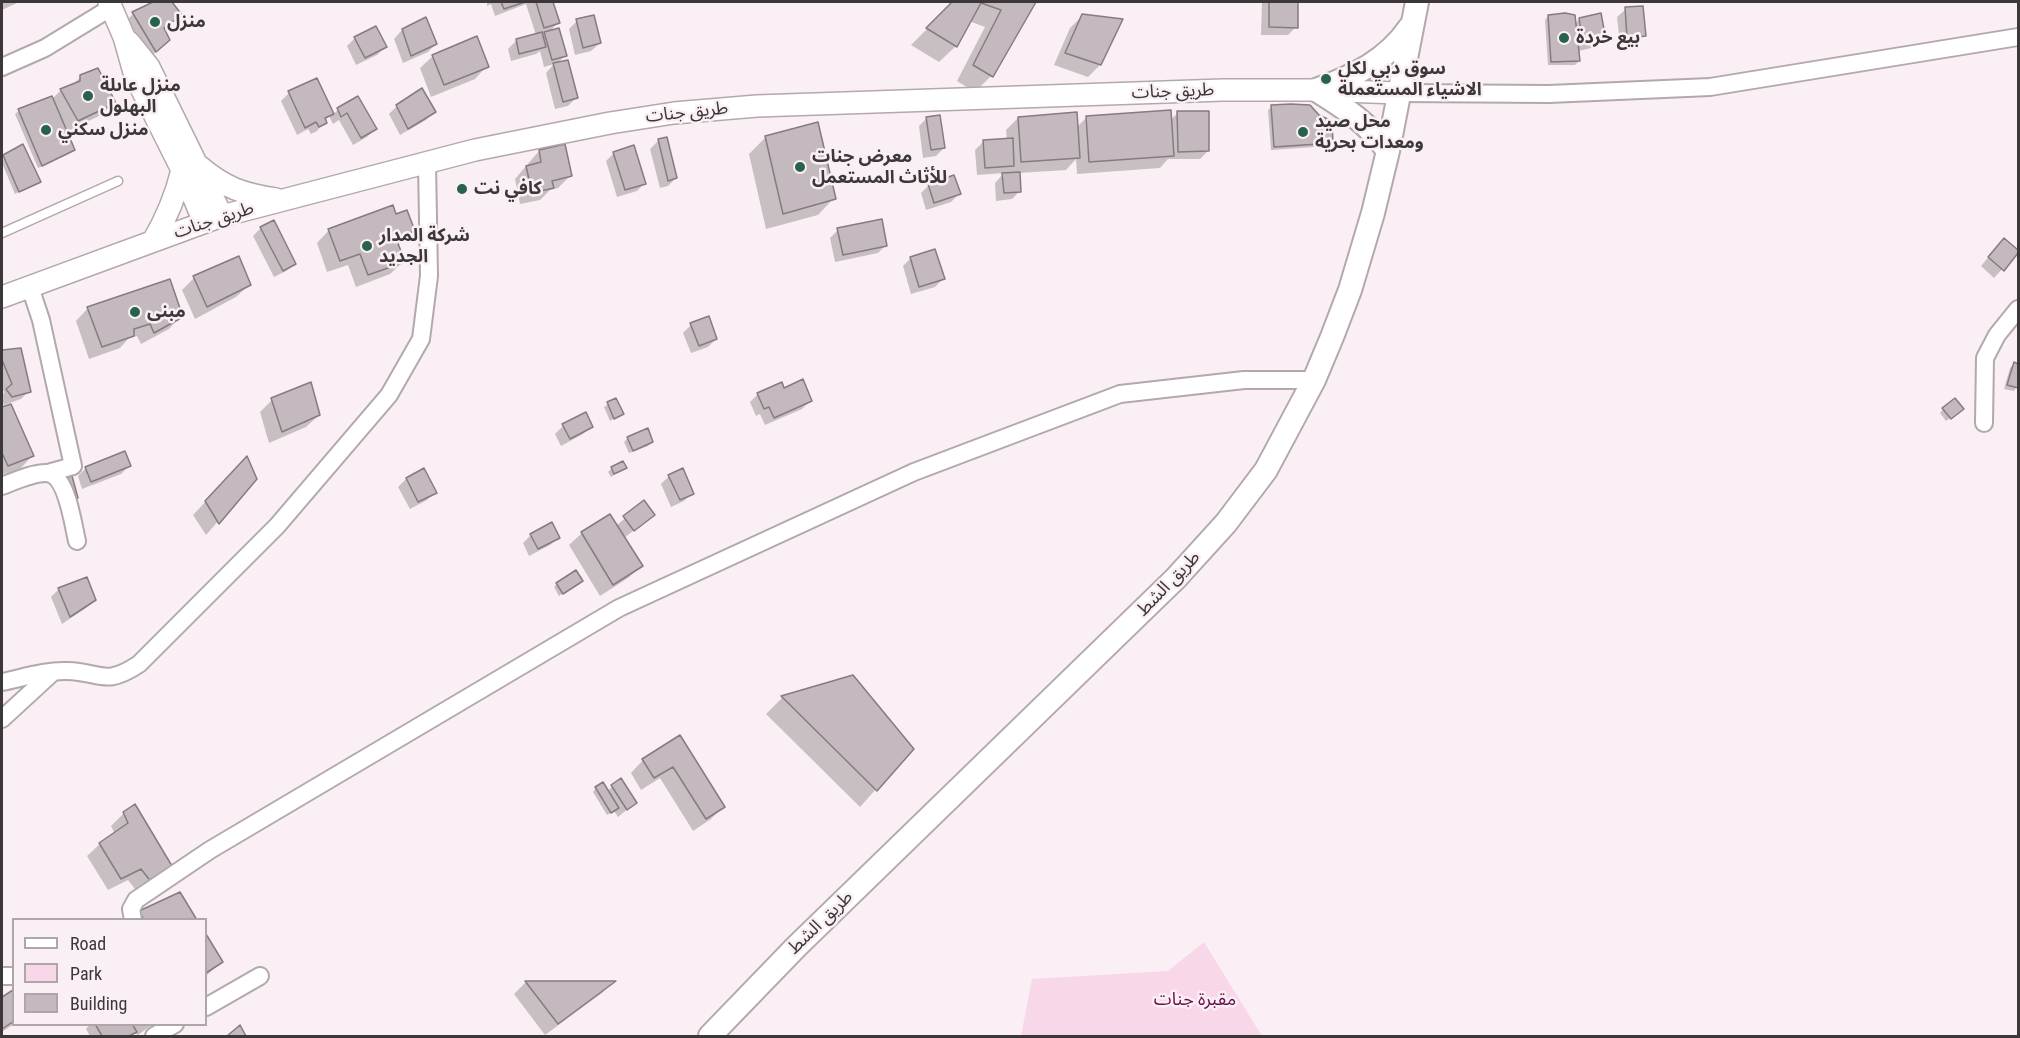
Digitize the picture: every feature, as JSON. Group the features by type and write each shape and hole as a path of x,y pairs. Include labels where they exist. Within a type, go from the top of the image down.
{"main road":[{"name":"طريق الشط","path":"710,1036 796,947 1183,571 1226,524 1266,470 1314,380 1350,290 1364,246 1388,151 1417,2"},
{"path":"1316,90 1364,71 1392,49 1411,26"},
{"path":"1316,90 1351,111 1364,122 1388,151"}],"street":[{"path":"2,67 45,48 111,4 124,37 135,76 188,166 213,219"},
{"path":"1398,93 1549,94 1710,87 2019,37"},
{"name":"طريق جنات","path":"2,297 213,219 475,150 610,123 674,113 757,106 1223,90 1398,93"},
{"path":"2,682 67,671 103,678 124,674 139,664 277,526 389,395 421,339 429,276 428,163"},
{"path":"188,166 237,191 283,200"},
{"path":"153,241 163,224 188,166"},
{"path":"2,486 16,480 73,466 41,320 30,287"},
{"path":"1983,423 1985,358 1997,335 2019,309"},
{"path":"133,918 131,909 136,900 210,850 618,608 903,477 1120,394 1244,380 1314,380"},
{"path":"48,473 58,477 64,487 77,542"},
{"path":"2,719 53,672"},
{"path":"207,1006 260,976"},
{"path":"154,1036 172,1026"}],"lane":[{"path":"2,233 118,181"}],"green space":[{"name":"مقبرة جنات","path":"1204,942 1262,1036 1021,1036 1032,979 1168,971"}],"building":[{"name":"منزل","path":"153,2 172,2 182,15 164,28 170,40 156,52 132,12"},
{"path":"501,2 525,2 504,9"},
{"path":"536,2 553,2 560,23 544,28"},
{"path":"952,2 1036,2 993,77 973,65 1001,10 981,3 957,47 926,28"},
{"path":"1269,2 1298,2 1298,28 1269,27"},
{"path":"1643,6 1646,36 1627,38 1625,7"},
{"name":"بيع خردة","path":"1565,13 1575,15 1580,61 1551,62 1548,15"},
{"path":"1601,13 1606,40 1583,44 1579,18"},
{"path":"1082,14 1123,19 1101,65 1065,53"},
{"path":"594,15 601,43 583,48 576,19"},
{"path":"426,17 437,44 411,56 402,29"},
{"path":"376,26 387,47 365,58 354,37"},
{"path":"559,28 567,56 552,60 544,32"},
{"path":"542,32 546,47 519,54 516,39"},
{"path":"477,36 489,67 444,85 432,55"},
{"path":"568,60 578,98 563,102 553,63"},
{"name":"منزل عاىلة البهلول","path":"98,68 116,103 78,121 60,89 80,81 80,75"},
{"path":"317,78 334,114 325,118 327,123 319,127 316,122 305,128 288,91"},
{"path":"422,88 436,112 408,129 396,105"},
{"name":"منزل سكني","path":"52,96 75,150 42,166 18,109"},
{"path":"358,96 377,129 361,138 347,113 341,117 337,108"},
{"name":"محل صيد ومعدات بحرية","path":"1271,105 1310,105 1319,115 1332,121 1333,143 1274,147"},
{"path":"1171,110 1174,156 1089,162 1086,116"},
{"path":"1177,111 1209,111 1209,151 1178,152"},
{"path":"1077,112 1080,158 1021,162 1018,117"},
{"path":"940,115 945,148 931,150 926,117"},
{"name":"معرض جنات للأثاث المستعمل","path":"818,122 836,199 783,214 765,136"},
{"path":"667,137 677,178 668,181 658,139"},
{"path":"1013,138 1014,166 985,168 983,140"},
{"name":"منزل سكني","path":"23,144 41,182 19,192 3,155"},
{"path":"565,144 572,176 552,181 554,188 532,193 526,166 541,162 539,150"},
{"path":"634,145 646,184 625,190 613,152"},
{"path":"1020,172 1021,192 1004,193 1002,173"},
{"path":"954,175 961,194 934,203 928,184"},
{"name":"شركة المدار الجديد","path":"393,205 396,214 407,210 415,231 396,238 405,262 368,275 360,254 340,261 328,229"},
{"path":"882,219 887,246 843,255 837,228"},
{"path":"274,220 296,264 283,271 260,227"},
{"path":"2004,238 2018,250 2018,253 2004,271 1988,257"},
{"path":"935,249 945,279 919,287 910,257"},
{"name":"مبنى","path":"239,256 251,285 207,307 193,276"},
{"name":"مبنى","path":"170,279 183,317 154,333 150,324 134,329 134,336 102,347 87,307"},
{"path":"709,316 717,339 699,346 690,323"},
{"path":"21,348 31,392 12,397 6,389 12,384 2,360 2,350"},
{"path":"2014,362 2018,364 2018,388 2007,385"},
{"path":"803,379 812,401 774,418 769,407 764,409 757,393 782,382 784,388"},
{"path":"311,382 320,415 282,432 271,398"},
{"path":"616,398 624,414 614,419 607,402"},
{"path":"1955,398 1964,409 1951,419 1942,408"},
{"path":"11,404 34,456 8,466 2,453 2,407"},
{"path":"586,412 593,427 570,439 562,424"},
{"path":"648,428 653,442 633,451 627,437"},
{"path":"125,451 131,466 91,482 85,467"},
{"path":"247,456 257,479 219,524 205,501"},
{"path":"623,461 627,468 614,474 611,467"},
{"path":"424,468 437,493 418,502 406,478"},
{"path":"683,468 694,494 680,500 668,475"},
{"path":"72,476 78,498 70,500 64,478"},
{"path":"644,500 655,515 634,531 623,516"},
{"path":"610,514 643,566 613,585 581,532"},
{"path":"552,522 560,538 538,549 530,534"},
{"path":"576,570 583,581 563,594 556,583"},
{"path":"87,577 96,600 70,617 58,588"},
{"path":"853,675 914,749 877,791 781,696"},
{"path":"680,735 725,807 706,819 673,767 654,778 642,759"},
{"path":"621,778 637,803 627,810 611,785"},
{"path":"603,782 619,808 611,813 595,787"},
{"path":"135,804 172,866 152,883 141,869 121,879 99,843 128,823 123,812"},
{"path":"180,892 196,918 143,918 139,911"},
{"path":"207,936 223,962 207,972"},
{"path":"525,981 616,981 558,1024"},
{"path":"12,991 12,1022 2,1029 2,997"},
{"path":"240,1025 246,1036 227,1036"},
{"path":"96,1026 133,1026 137,1032 129,1036 102,1036"}],"place":[{"name":"منزل","path":"155,22"},
{"name":"بيع خردة","path":"1564,38"},
{"name":"سوق دبي لكل الاشياء المستعملة","path":"1326,79"},
{"name":"منزل عاىلة البهلول","path":"88,96"},
{"name":"منزل سكني","path":"46,130"},
{"name":"محل صيد ومعدات بحرية","path":"1303,132"},
{"name":"معرض جنات للأثاث المستعمل","path":"800,167"},
{"name":"كافي نت","path":"462,189"},
{"name":"شركة المدار الجديد","path":"367,246"},
{"name":"مبنى","path":"135,312"}]}
